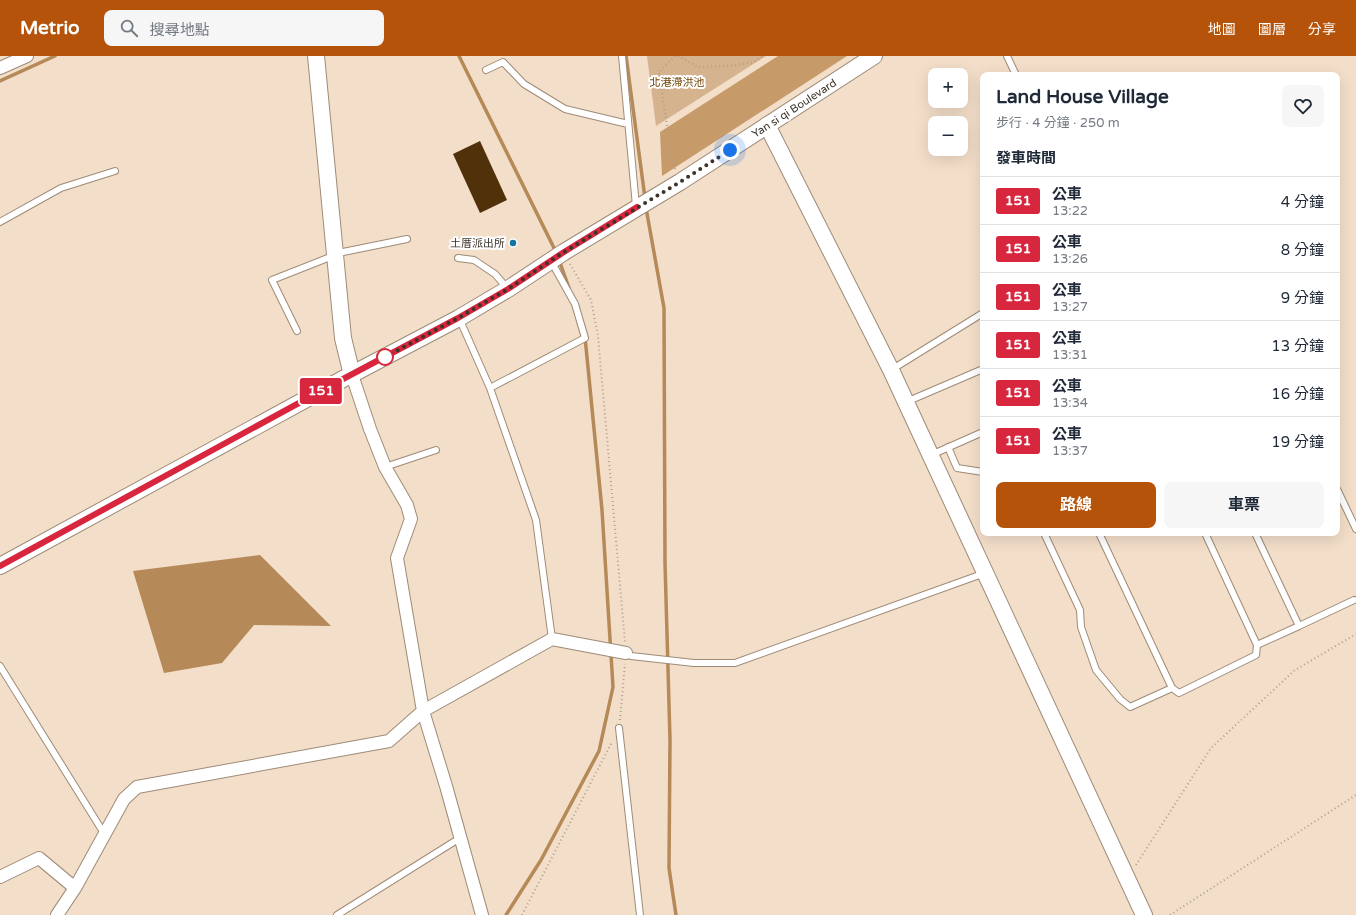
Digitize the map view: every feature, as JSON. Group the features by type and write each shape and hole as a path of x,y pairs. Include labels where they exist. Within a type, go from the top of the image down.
{"street":[{"path":"0,68 26,56"},
{"path":"316,56 343,338 352,375 370,429 385,467 407,505 411,519 397,558 423,711 482,915"},
{"name":"Yan si qi Boulevard","path":"637,207 680,182 874,56"},
{"path":"767,125 891,370 1144,915"},
{"path":"0,566 458,318 508,289 637,207"},
{"path":"57,915 75,888 124,799 137,787 389,741 423,711 552,639 626,653"},
{"path":"0,877 38,858 75,888"}],"lane":[{"path":"622,56 637,207"},
{"path":"1007,56 1015,72"},
{"path":"486,70 503,62 524,84 565,109 628,124"},
{"path":"0,222 61,188 116,170"},
{"path":"297,331 272,280 343,252 407,239"},
{"path":"490,388 585,338 575,304 557,257"},
{"path":"458,258 474,260 494,274 508,289"},
{"path":"891,370 980,315"},
{"path":"458,318 490,388 536,520 552,639"},
{"path":"906,402 980,370"},
{"path":"931,455 980,433"},
{"path":"948,447 957,468 980,472"},
{"path":"385,467 436,450"},
{"path":"1340,495 1356,529"},
{"path":"1045,536 1080,610 1081,627 1096,670 1120,699 1130,707 1172,688"},
{"path":"1100,536 1172,688 1179,693 1256,655 1257,645 1206,536"},
{"path":"1256,536 1299,626"},
{"path":"626,653 630,656 694,663 735,663 985,572"},
{"path":"1257,645 1354,600"},
{"path":"0,666 105,835"},
{"path":"619,728 640,915"},
{"path":"337,915 460,838"}],"path":[{"path":"680,182 672,160 659,72 677,56 698,67 731,66 754,62 763,56"},
{"path":"522,915 619,728 626,653 598,336 590,300 557,257"},
{"path":"1127,879 1211,748 1295,670 1356,634"},
{"path":"1170,915 1356,795"}],"green space":[{"name":"北港滯洪池","path":"647,56 766,56 656,126"}],"shaded area":[{"path":"778,56 847,56 662,176 660,132"},
{"path":"260,555 331,626 254,625 222,663 164,673 133,571"}],"building":[{"path":"480,141 507,200 480,213 453,154"}],"waterway":[{"path":"0,81 55,56"},
{"path":"459,56 556,252"},
{"path":"626,56 645,198"},
{"path":"646,208 664,308 665,563 670,740 669,868 676,915"},
{"path":"559,260 569,288"},
{"path":"506,915 541,860 599,751 613,687 602,510 585,337"}],"bus line":[{"name":"151","path":"0,566 458,318 508,289 637,207"}],"place":[{"name":"土厝派出所","path":"513,243"}],"route":[{"path":"385,357 508,289 564,252 730,150"}]}
